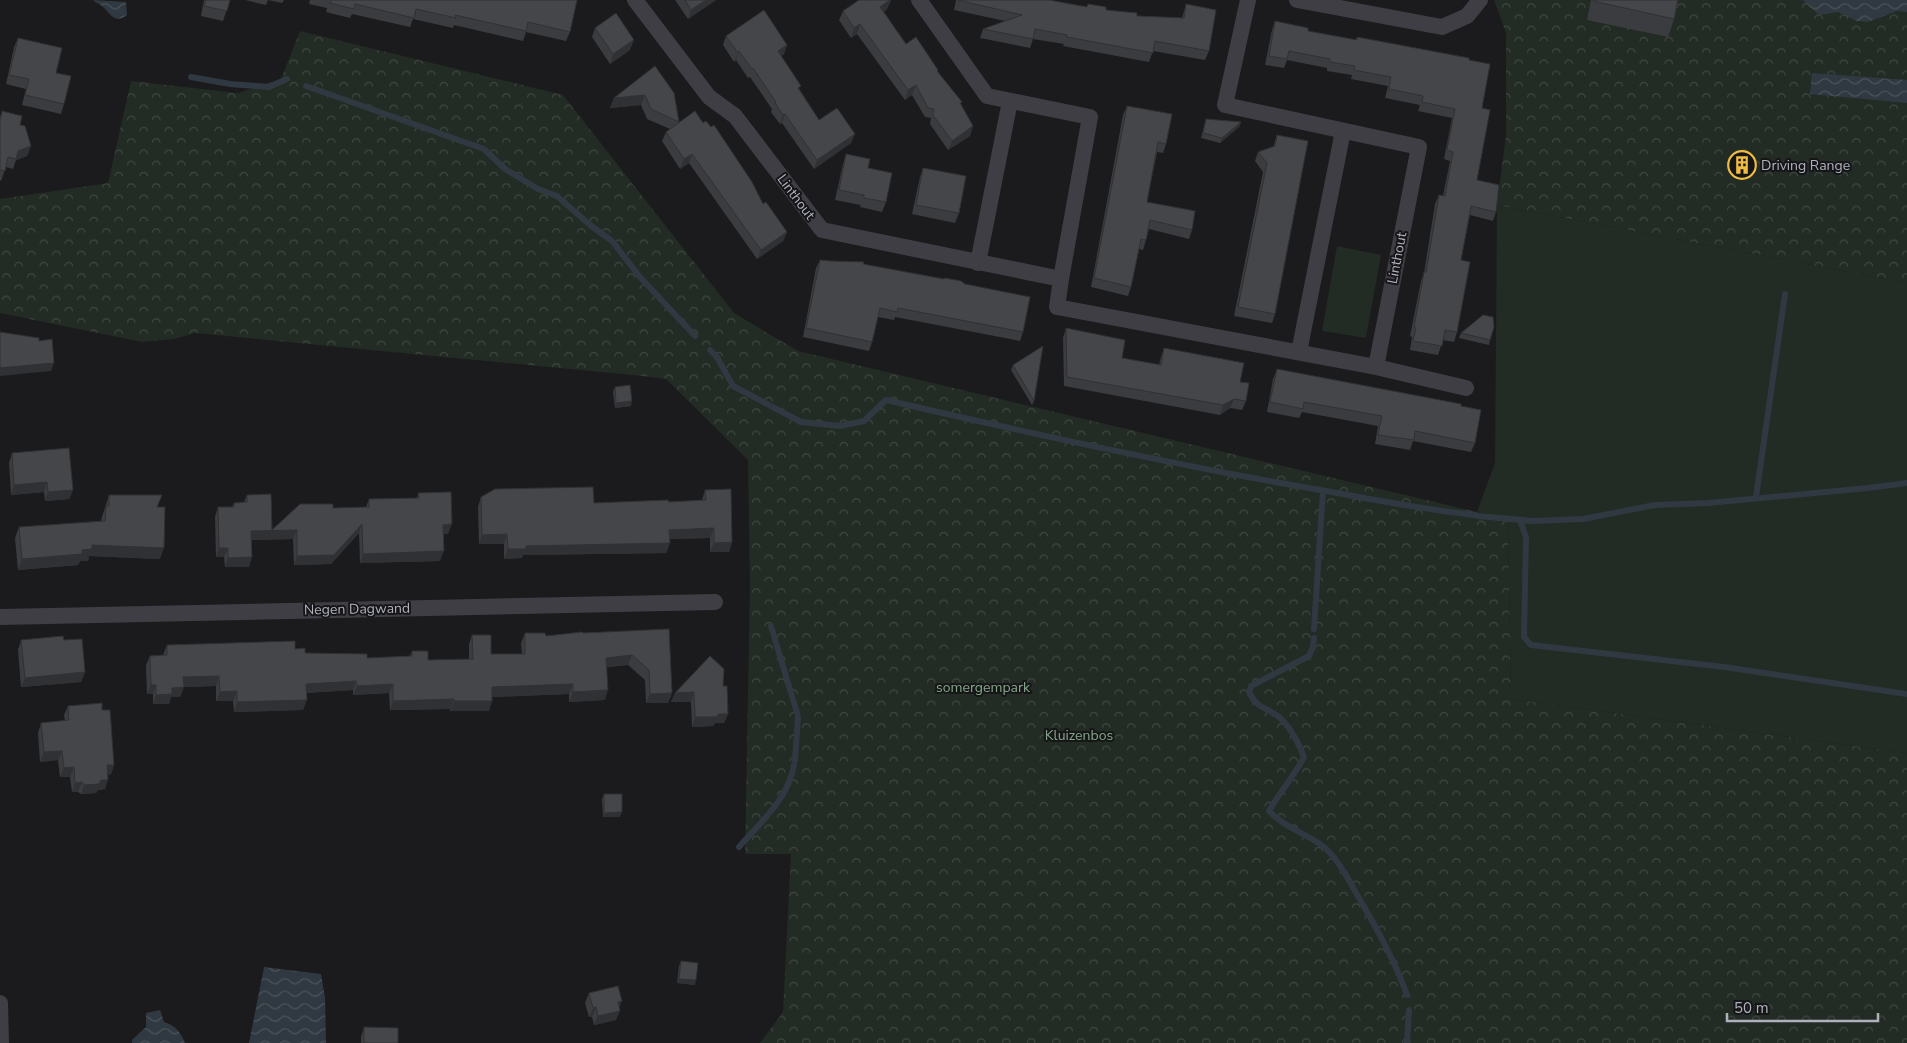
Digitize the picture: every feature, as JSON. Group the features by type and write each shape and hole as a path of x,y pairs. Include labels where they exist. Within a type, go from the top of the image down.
{"street":[{"name":"Linthout","path":"635,0 709,97 735,116 822,230 1060,279"},
{"path":"919,0 987,96 1090,117 1060,279 1057,307 1376,367 1466,388"},
{"name":"Linthout","path":"1248,0 1226,105 1419,147 1376,367"},
{"path":"1297,0 1442,27 1467,16 1480,0"},
{"path":"978,263 1010,102"},
{"path":"1299,352 1343,131"},
{"name":"Negen Dagwand","path":"0,617 715,602"},
{"path":"0,1003 1,1043"}],"green space":[{"path":"1494,0 1907,0 1907,283 1497,205 1506,135 1506,33"},
{"name":"Kluizenbos","path":"300,31 563,95 734,313 798,351 1477,512 1508,522 1511,699 1907,753 1907,1043 760,1043 783,1012 791,854 745,854 750,587 748,460 666,379 195,333 174,339 142,342 0,313 0,199 108,183 131,81 238,93 281,79"},
{"path":"1497,205 1907,283 1907,753 1511,699 1508,523 1477,512 1495,463"},
{"path":"1337,246 1381,255 1366,338 1322,331"}],"water":[{"path":"93,0 126,2 127,15 117,19"},
{"path":"1803,0 1907,0 1907,12 1897,11 1868,22 1857,21 1838,12 1819,15"},
{"path":"1812,73 1907,80 1907,103 1810,94"},
{"path":"264,967 321,974 325,998 326,1043 249,1043"},
{"path":"160,1010 164,1022 172,1025 177,1030 185,1043 132,1043 132,1040 146,1027 146,1013"}],"building":[{"path":"206,0 230,0 227,11 204,6"},
{"path":"331,0 577,0 570,32 528,22 526,31 455,15 456,18 416,9 414,18 355,4 354,9 330,3"},
{"path":"685,0 706,0 691,10"},
{"path":"859,0 890,0 880,7 906,44 916,37 937,71 962,102 960,103 973,126 952,141 933,115 934,109 928,108 916,85 908,90 860,24 854,28 843,11"},
{"path":"958,0 1049,0 1087,7 1088,4 1106,7 1106,10 1137,13 1137,16 1184,18 1186,4 1216,10 1209,51 1155,41 1153,53 1035,29 1033,39 983,29 1022,15"},
{"path":"1594,0 1678,0 1674,19"},
{"path":"764,10 787,45 778,51 801,86 798,88 819,120 837,108 855,134 817,160 785,114 783,115 753,68 739,51 738,53 726,36"},
{"path":"616,13 634,40 613,54 595,28"},
{"path":"1275,21 1308,28 1308,31 1357,40 1357,37 1469,58 1469,60 1490,64 1482,108 1490,110 1477,180 1499,185 1496,212 1471,206 1461,260 1470,262 1457,332 1445,330 1442,346 1413,341 1439,195 1445,196 1453,152 1447,150 1455,109 1422,102 1423,96 1389,89 1391,77 1354,70 1355,66 1330,62 1330,59 1289,51 1287,59 1269,56"},
{"path":"18,38 62,48 56,73 71,76 64,104 25,95 29,79 9,75"},
{"path":"655,66 674,93 679,122 651,109 645,95 614,98"},
{"path":"1127,106 1172,114 1166,144 1158,142 1147,202 1195,211 1192,230 1150,220 1146,240 1141,239 1131,287 1094,278"},
{"path":"2,111 22,116 20,125 25,126 31,146 18,151 16,159 8,157 5,171 0,170 0,120"},
{"path":"695,111 703,123 706,121 711,127 714,125 752,182 763,204 766,202 787,232 761,250 692,154 684,159 666,132"},
{"path":"1206,119 1241,122 1222,138 1203,133"},
{"path":"1277,135 1308,141 1275,314 1238,307 1267,163 1258,152 1275,146"},
{"path":"846,154 870,159 868,168 892,173 886,202 864,198 864,195 839,190"},
{"path":"923,168 966,176 959,213 916,205"},
{"path":"820,260 864,262 863,264 961,281 965,284 1030,297 1023,332 898,308 897,312 880,308 872,342 806,328"},
{"path":"1483,315 1493,317 1494,327 1490,340 1461,333"},
{"path":"1066,328 1125,340 1122,358 1161,365 1164,348 1244,363 1240,382 1249,383 1246,401 1234,399 1223,405 1067,377"},
{"path":"0,332 39,338 39,341 52,339 54,363 0,368"},
{"path":"1043,346 1034,401 1013,365"},
{"path":"1277,369 1461,404 1461,406 1481,410 1475,443 1415,431 1414,440 1378,435 1382,416 1304,402 1303,409 1270,402"},
{"path":"630,385 632,401 616,403 615,387"},
{"path":"69,448 73,490 48,492 47,482 14,485 12,453"},
{"path":"593,487 594,503 706,500 705,490 731,489 732,542 714,543 714,528 669,530 670,543 526,546 526,549 508,549 507,534 482,535 481,497 495,489"},
{"path":"451,492 452,524 443,525 444,551 363,554 362,524 334,555 297,556 297,530 251,531 252,557 228,558 228,548 219,548 218,507 234,507 234,503 247,502 247,495 271,494 272,530 300,504 333,504 333,508 369,507 369,499 419,498 418,493"},
{"path":"109,495 162,495 157,507 165,507 164,548 92,545 92,549 82,550 82,554 22,559 19,527 105,521 106,506 109,506"},
{"path":"669,629 672,693 650,694 649,670 632,655 606,658 608,690 573,692 573,684 492,687 492,701 454,701 454,699 393,701 393,684 357,686 356,681 306,684 307,700 237,702 237,691 220,692 219,676 183,677 184,687 172,688 172,694 156,695 156,685 151,685 150,656 167,655 167,645 295,641 295,649 305,648 305,653 367,654 367,658 412,656 412,651 428,651 428,660 473,659 472,635 491,635 491,654 525,654 525,633 545,633 546,636 582,632"},
{"path":"63,636 64,640 82,639 85,672 25,678 21,640"},
{"path":"710,656 724,669 723,686 727,686 728,714 719,714 716,717 695,717 694,692 675,693"},
{"path":"102,703 102,710 110,710 114,765 107,765 108,780 101,780 99,784 84,785 82,782 75,783 74,767 64,768 62,751 44,752 41,723 69,720 68,706"},
{"path":"604,794 622,794 622,812 604,813"},
{"path":"681,961 698,963 696,980 679,979"},
{"path":"618,986 622,1001 618,1002 620,1011 598,1016 596,1007 593,1008 589,993"},
{"path":"364,1027 398,1028 398,1043 364,1043"}],"waterway":[{"path":"191,77 230,84 269,87 287,79"},
{"path":"306,86 484,149 505,169 538,189 557,196 590,225 612,241 640,277 695,336"},
{"path":"1756,497 1785,294"},
{"path":"710,350 717,357 733,386 801,422 840,426 864,421 886,400 1216,471 1401,504 1475,515"},
{"path":"1478,516 1533,521 1583,519 1655,505 1708,503 1907,483"},
{"path":"1314,629 1323,491"},
{"path":"1520,520 1526,537 1524,637 1531,645 1724,667 1907,694"},
{"path":"771,626 797,713"},
{"path":"1314,638 1309,656 1251,686 1249,692 1257,704 1285,722 1296,739 1304,757 1269,811 1282,822 1324,847 1339,864 1379,933 1407,995"},
{"path":"795,760 798,717"},
{"path":"739,847 780,799 791,777 794,765"},
{"path":"1407,1043 1409,1010"}],"place":[{"name":"Driving Range","path":"1742,165"}],"park label":[{"name":"somergempark","path":"983,687"}]}
